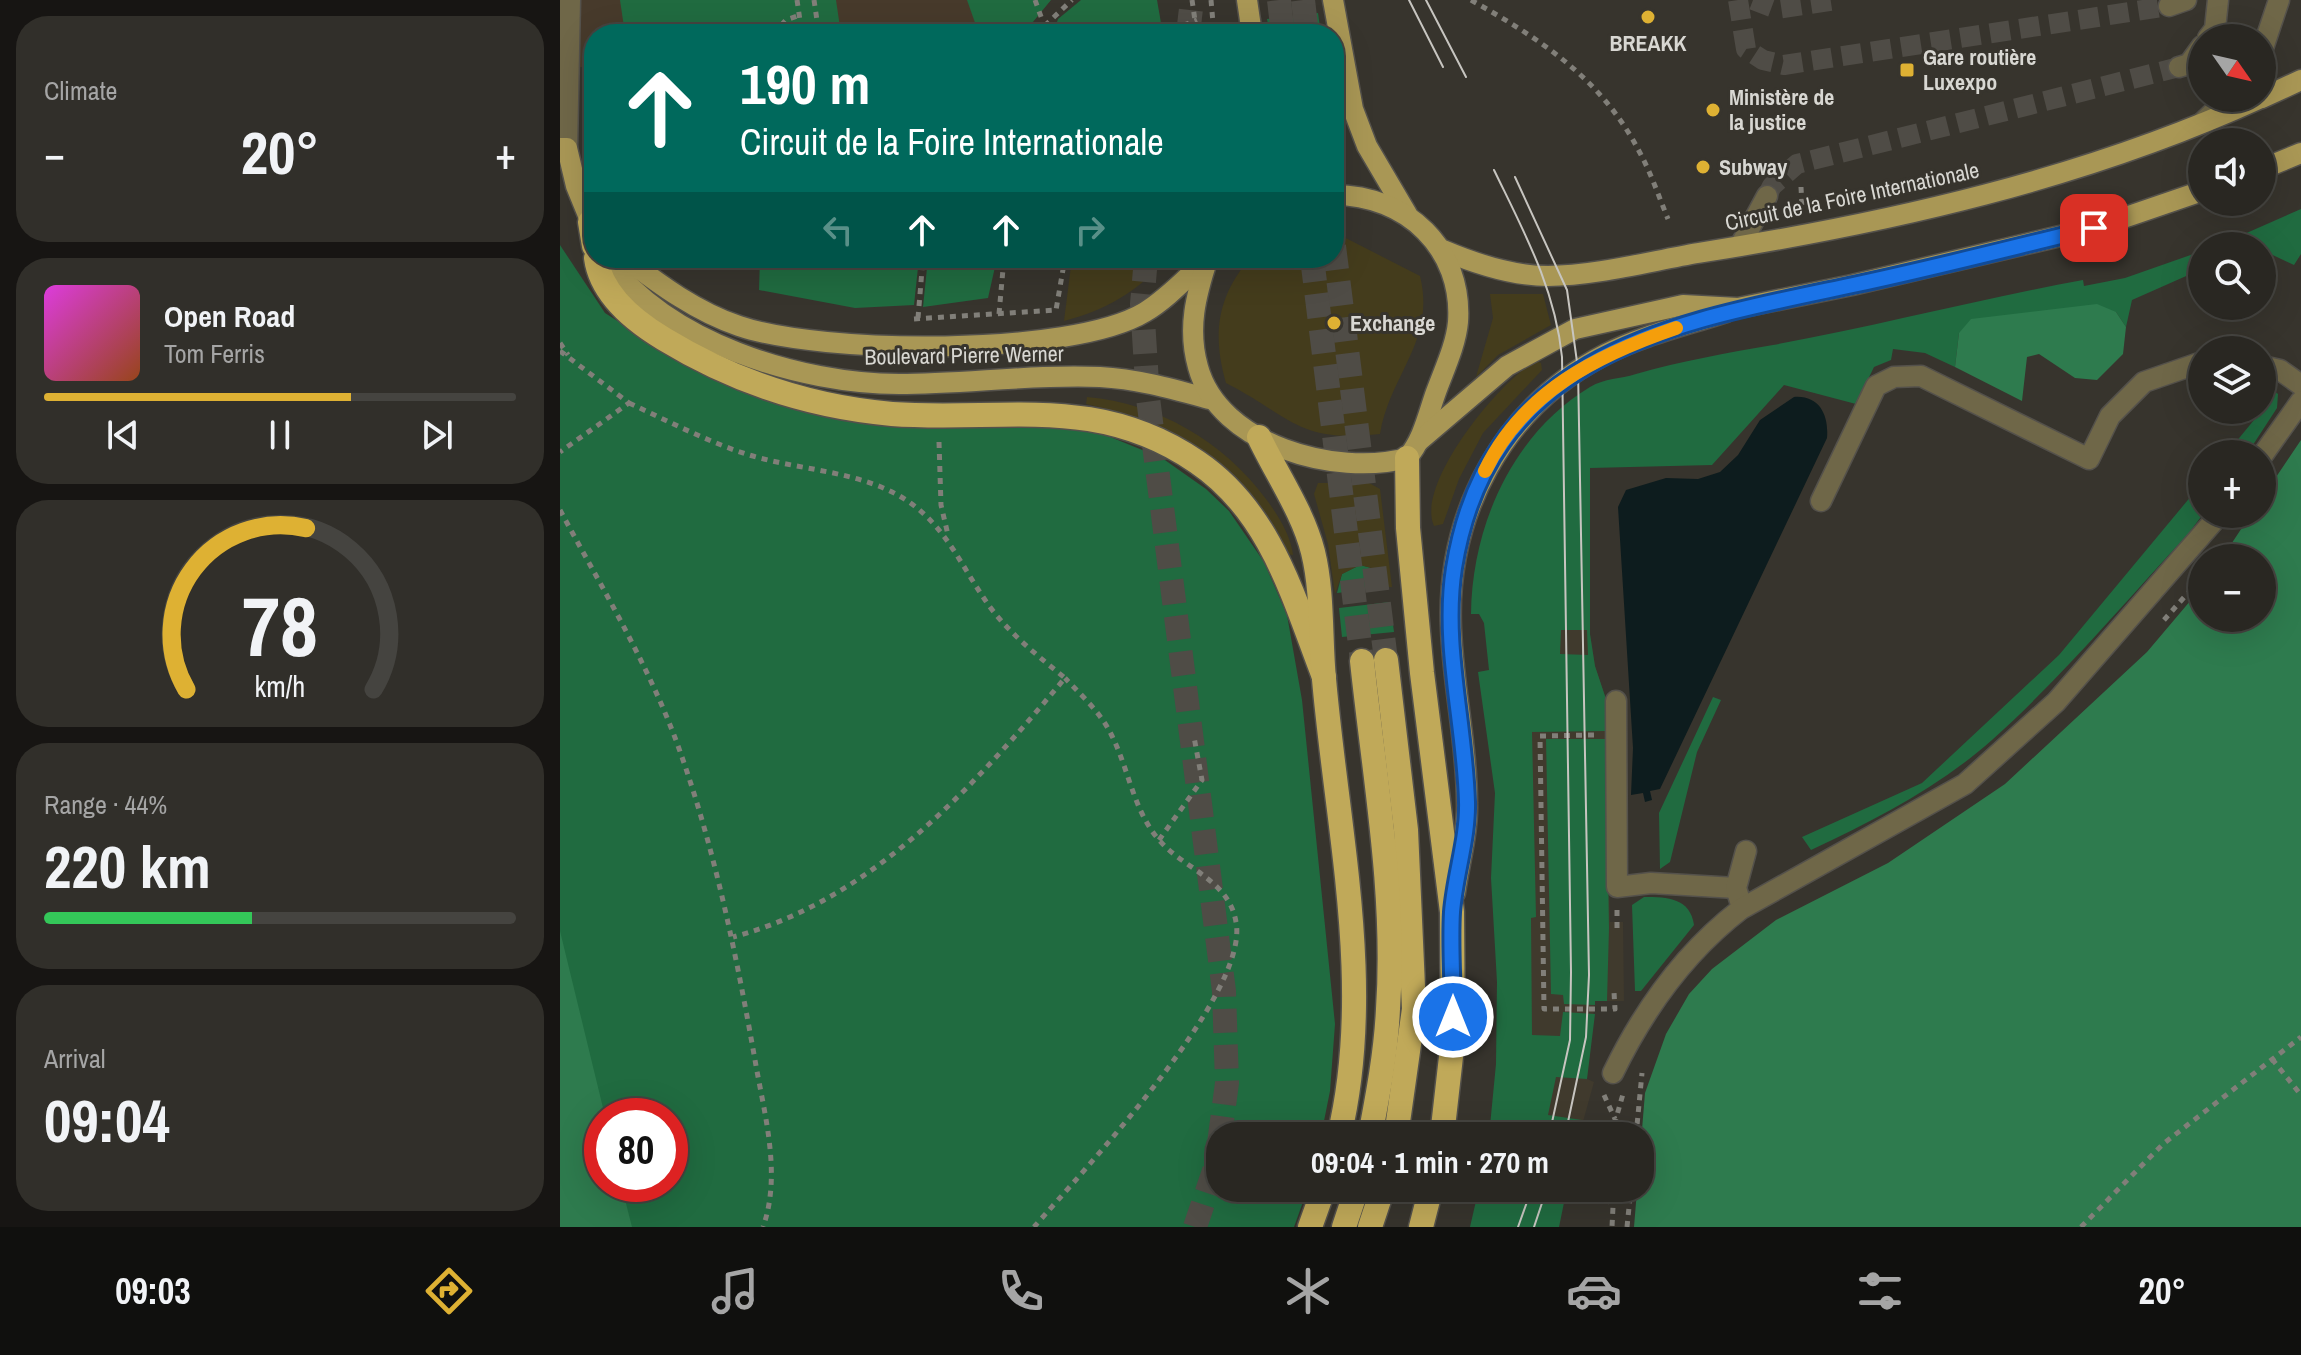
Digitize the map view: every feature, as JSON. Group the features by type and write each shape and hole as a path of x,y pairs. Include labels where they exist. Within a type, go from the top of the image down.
{"highway":[{"path":"601,268 616,302 651,331 713,365 787,395 842,408 892,414 940,416 1014,412 1076,416 1127,427 1167,443 1221,482 1257,519 1281,566 1324,677"},
{"path":"1259,437 1300,516 1313,551 1320,595 1324,677 1352,959 1354,1045 1341,1122"},
{"path":"1413,449 1408,528 1452,912 1453,1039 1444,1122"},
{"path":"1373,1122 1389,1006 1388,925 1374,661 1406,830 1414,1009 1398,1122"},
{"path":"1310,1227 1319,1202"},
{"path":"1344,1227 1352,1202"},
{"path":"1370,1227 1378,1202"},
{"path":"1421,1224 1427,1202"}],"main road":[{"path":"1247,0 1251,24"},
{"path":"1333,0 1337,24"},
{"path":"1344,60 1353,109 1367,146 1407,214 1443,250 1455,277 1458,326 1413,449"},
{"name":"Circuit de la Foire Internationale","path":"2276,92 2301,80"},
{"name":"Circuit de la Foire Internationale","path":"1443,250 1482,266 1545,276 1740,246 1888,216 2038,179 2132,151 2230,112"},
{"path":"564,148 584,207"},
{"path":"2276,163 2301,153"},
{"path":"1452,912 1467,804 1450,625 1454,567 1473,495 1511,429 1562,380 1609,352 1738,308 1921,270 2094,228 2188,196"},
{"path":"1344,197 1375,202 1407,214"},
{"name":"Boulevard Pierre Werner","path":"614,268 633,292 676,322 732,349 797,370 847,380 896,384 1099,377 1141,381 1213,400"},
{"name":"Boulevard Pierre Werner","path":"639,268 671,291 739,326 798,340 898,348 1033,340 1110,327 1145,313 1197,268"},
{"path":"1205,268 1195,298 1192,334 1198,370 1213,400 1259,437 1318,458 1348,463 1413,449 1507,366 1532,349 1575,329 1683,305 1738,308"}],"street":[{"path":"564,148 570,0"},
{"path":"2216,24 2218,0"},
{"path":"2271,24 2279,0"},
{"path":"2179,67 2188,64"},
{"path":"2199,126 2214,112"},
{"path":"1740,246 1767,196"},
{"path":"1821,501 1876,386 1894,377 1921,376 2089,459 2110,416 2144,382 2188,367"},
{"path":"2276,369 2301,385"},
{"path":"2273,440 2301,401"},
{"path":"1613,1073 1652,1003 1739,898 1965,784 2056,702 2208,528"},
{"path":"1616,701 1617,887 1651,883 1739,898"},
{"path":"1739,898 1746,851"}],"path":[{"path":"797,0 801,24"},
{"path":"814,0 818,24"},
{"path":"1035,0 1044,24"},
{"path":"1045,24 1072,0"},
{"path":"1192,0 1197,24"},
{"path":"1211,0 1213,24"},
{"path":"1471,0 1559,53 1602,96 1639,150 1668,219"},
{"path":"782,24 800,15"},
{"path":"1187,24 1197,20"},
{"path":"1801,187 1802,207"},
{"path":"918,318 922,268"},
{"path":"999,314 1003,268"},
{"path":"905,319 1056,310 1063,268"},
{"path":"560,343 571,359"},
{"path":"560,351 629,403 693,434 747,454 886,488 919,510 949,538"},
{"path":"560,452 629,403"},
{"path":"939,437 941,505 949,538 967,575 993,611 1026,646 1065,678 1111,733 1140,808 1159,840 1226,895 1237,923 1235,948 1223,980 1192,1033 1154,1089 1034,1227"},
{"path":"560,510 627,633 677,743 733,937 770,1145 771,1183 763,1227"},
{"path":"733,937 770,928 805,912 852,885 910,840 975,779 1065,678"},
{"path":"1614,992 1615,1009 1544,1009 1540,736 1616,735"},
{"path":"1159,840 1202,780 1194,737"},
{"path":"2081,1227 2163,1144 2301,1037"},
{"path":"2272,1059 2301,1095"},
{"path":"1637,1122 1642,1069"},
{"path":"1610,1202 1613,1207 1612,1227"},
{"path":"1627,1227 1630,1202"}],"shaded area":[{"path":"570,0 1051,0 1031,24 584,24 584,67 570,67"},
{"path":"1588,388 1590,634 1595,666 1605,696 1610,922 1623,922 1624,1001 1595,1001 1587,1079 1594,1082 1583,1122 1508,1122 1514,816 1554,432"},
{"path":"1794,397 1810,399 1821,408 1827,438 1660,789 1650,791 1652,800 1645,802 1643,793 1631,795 1633,748 1618,507 1626,490 1666,478 1698,479 1720,472 1738,455 1760,420"}],"green space":[{"path":"620,0 836,0 840,24 624,24"},
{"path":"967,0 1051,0 1031,24 975,24"},
{"path":"1081,0 1157,0 1161,23 1056,24 1058,19"},
{"path":"1318,13 1320,24 1268,24 1267,19"},
{"path":"2301,209 2301,254 2294,265 2276,257 2276,232 2249,232"},
{"path":"560,245 605,313 682,362 722,381 1098,432 1162,458 1206,489 1229,511 1264,562 1287,615 1302,700 1335,1024 1330,1091 1324,1122 1206,1122 1206,1202 1303,1202 1294,1227 560,1227"},
{"path":"2188,256 2188,275 2132,300 2126,327 2116,312 1959,333 1955,367 1925,353 1893,349 1891,360 1874,367 1856,404 1784,385 1712,465 1590,468 1590,634 1595,666 1605,696 1605,731 1532,732 1536,917 1531,918 1532,1035 1560,1036 1563,1012 1595,1014 1587,1079 1556,1077 1548,1115 1582,1120 1490,1122 1496,1064 1497,982 1491,878 1495,793 1478,672 1489,670 1484,623 1479,614 1471,614 1479,548 1502,485 1518,456 1563,407 1601,382 1687,361 1812,338 2044,287 2083,280 2084,286 2125,278","holes":["1561,630 1587,630 1588,655 1560,654"]},
{"path":"760,268 918,268 914,305 855,308 759,290"},
{"path":"927,268 995,268 988,298 923,307"},
{"path":"2097,304 2116,312 2126,327 2123,354 2097,380 2075,378 2039,354 2027,357 2022,401 1955,367 1959,333 1971,319"},
{"path":"2251,424 2267,424 2256,440 2238,440"},
{"path":"2301,440 2301,1227 1634,1227 1636,1202 1654,1202 1654,1122 1643,1122 1645,1093 1666,1034 1689,994 1712,969 1776,920 1888,863 2005,784 2147,652 2188,604 2188,632 2276,632 2276,544 2231,544 2242,528 2276,528 2276,477"},
{"path":"2188,500 2188,528 2193,528 2189,533 2069,665 2018,716 1972,757 1928,788 1811,850 1802,837 1922,783 2059,655"},
{"path":"1360,565 1379,570 1388,587 1337,593 1342,574"},
{"path":"1390,602 1394,632 1342,637 1339,608"},
{"path":"1713,697 1721,700 1697,752 1670,862 1660,869 1659,813"},
{"path":"1546,739 1606,739 1607,1001 1595,1001 1595,1005 1564,1004 1563,995 1551,994"},
{"path":"1644,897 1669,899 1683,904 1692,916 1694,925 1641,991 1635,991 1632,905"},
{"path":"560,931 601,1098 584,1098 584,1202 626,1202 632,1227 560,1227"},
{"path":"1476,1202 1564,1202 1559,1227 1470,1227"}],"sand":[{"path":"1344,237 1420,276 1422,320 1410,357 1385,413 1380,434 1353,436 1313,431 1297,425 1226,383 1219,348 1220,317 1230,287 1243,268 1344,268"},
{"path":"1071,268 1158,268 1121,298 1064,321"},
{"path":"1490,294 1543,294 1551,325 1498,355 1476,377 1493,318"},
{"path":"1536,361 1541,363 1542,370 1483,433 1459,479 1443,524 1434,526 1431,508 1448,460 1483,410 1502,389"},
{"path":"1087,397 1139,407 1210,443 1249,478 1266,499 1290,540 1293,555 1288,554 1252,497 1206,454 1180,437 1151,424 1086,404"},
{"path":"1318,483 1369,483 1380,489 1392,587 1388,587 1379,570 1360,565 1342,574 1335,594 1328,544 1314,494"}],"tunnel":[{"path":"1189,24 1192,0"},
{"path":"1279,0 1282,24"},
{"path":"1303,0 1306,24"},
{"path":"1738,0 1746,49 1763,60 1784,65 2169,6"},
{"path":"1753,0 1777,9 1837,0"},
{"path":"1767,196 1772,186 1797,164 2179,67"},
{"path":"1145,268 1142,304 1148,398 1224,991 1227,1083 1222,1122"},
{"path":"1313,268 1362,661"},
{"path":"1337,268 1386,660"},
{"path":"1195,1227 1206,1195"}],"tram line":[{"path":"1409,0 1443,67"},
{"path":"1426,0 1466,77"},
{"path":"1494,170 1545,284 1553,307 1562,357 1571,972 1570,1040 1552,1122"},
{"path":"1515,177 1567,290 1578,369 1589,975 1586,1037 1568,1122"},
{"path":"1518,1227 1527,1202"},
{"path":"1534,1227 1542,1202"}],"slow traffic":[{"path":"1485,471 1511,429 1562,380 1609,352 1676,328"}],"place":[{"name":"BREAKK","path":"1648,17"},
{"name":"Gare routière Luxexpo","path":"1907,70"},
{"name":"Ministère de la justice","path":"1713,110"},
{"name":"Subway","path":"1703,167"},
{"name":"Exchange","path":"1334,323"}],"route":[{"path":"1453,1017 1452,912 1467,804 1450,625 1454,567 1473,495 1489,461 1511,429 1535,403 1578,369 1609,352 1654,336 1738,308 1921,270 2094,228"}]}
